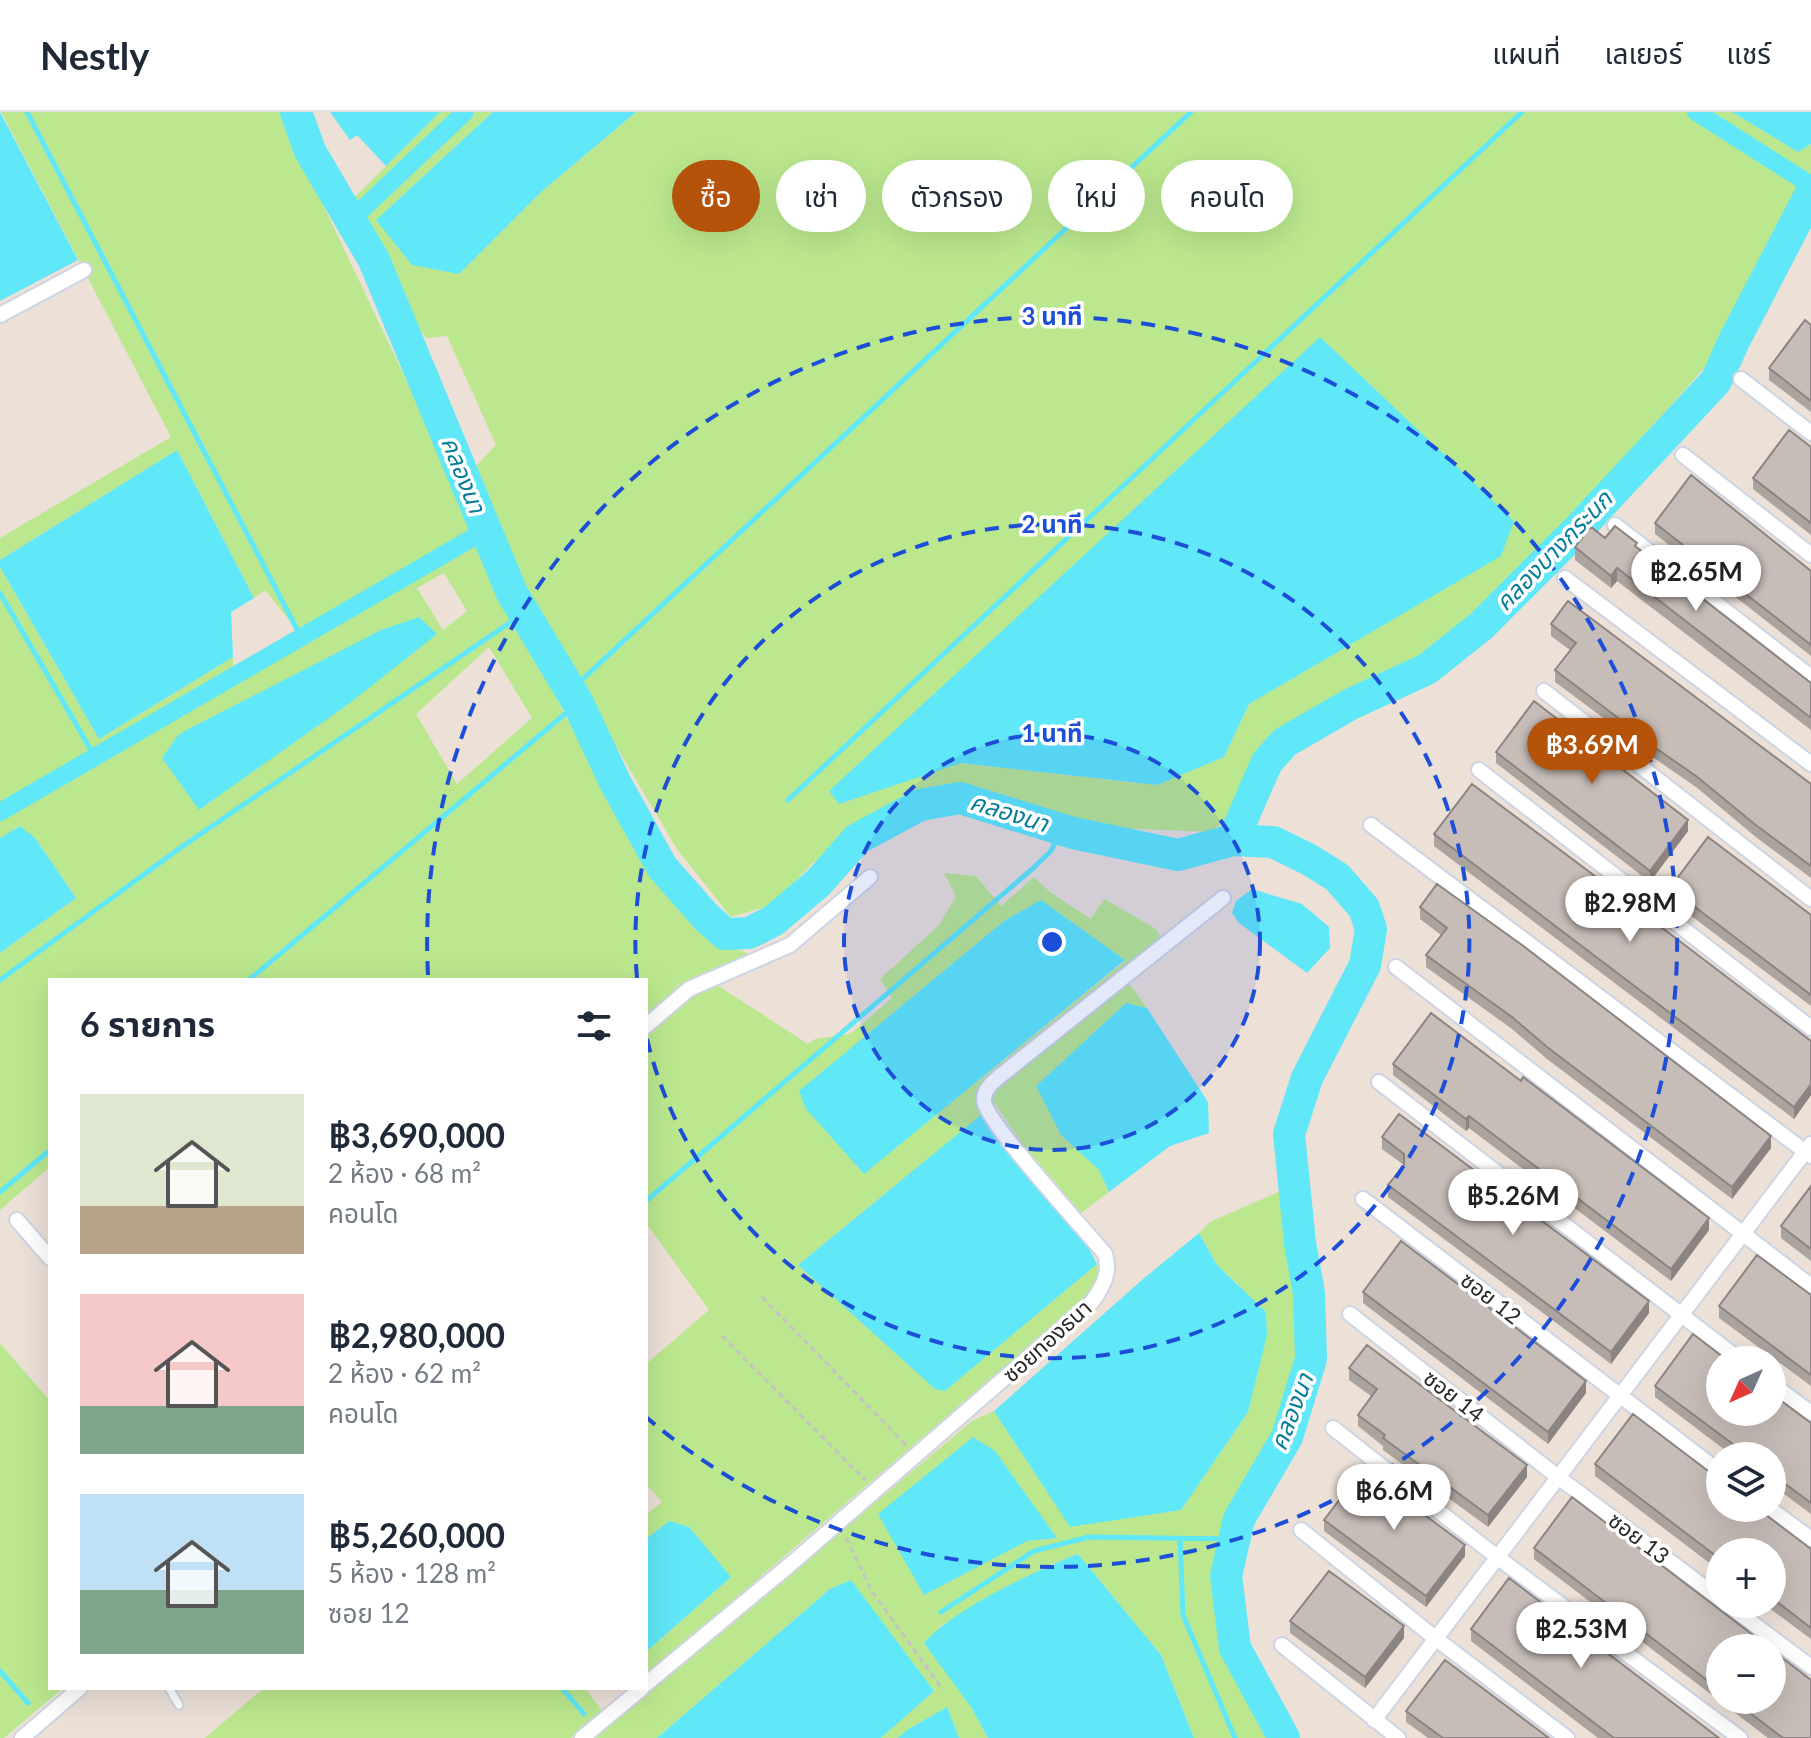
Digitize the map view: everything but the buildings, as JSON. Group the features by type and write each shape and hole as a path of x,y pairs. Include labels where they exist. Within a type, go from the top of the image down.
{"street":[{"path":"0,315 84,270"},
{"path":"1741,379 1811,433"},
{"path":"1683,455 1811,555"},
{"path":"1615,525 1811,677"},
{"path":"1565,578 1811,764"},
{"path":"1544,691 1811,899"},
{"path":"1479,770 1811,1028"},
{"path":"1371,825 1809,1151 1374,1720"},
{"path":"648,1024 689,989 790,945 870,877"},
{"name":"ซอยทองธนา","path":"648,1682 840,1523 1092,1302 1102,1288 1109,1267 1105,1254 1003,1134 986,1109 987,1088 1223,898"},
{"path":"1396,967 1811,1286"},
{"path":"1379,1082 1722,1346"},
{"name":"ซอย 12","path":"1363,1199 1706,1462"},
{"path":"17,1220 48,1256"},
{"name":"ซอย 14","path":"1350,1314 1558,1477"},
{"path":"1786,1394 1811,1413"},
{"path":"1333,1428 1497,1557 1740,1738"},
{"name":"ซอย 13","path":"1558,1477 1706,1588"},
{"path":"1786,1521 1811,1539"},
{"path":"1301,1530 1435,1638 1567,1738"},
{"path":"1746,1618 1811,1667"},
{"path":"1282,1645 1398,1738"},
{"path":"22,1738 78,1690"},
{"name":"ซอยทองธนา","path":"582,1738 639,1690"}],"lane":[{"path":"170,1690 179,1705"}],"path":[{"path":"762,1297 917,1456"},
{"path":"722,1336 876,1491"},
{"path":"840,1523 871,1590 943,1690"}],"green space":[{"path":"1,112 279,112 565,715 665,887 702,929 749,954 727,966 700,974 808,1044 815,1039 850,1034 892,998 880,979 939,925 956,896 944,873 976,876 1001,906 1034,877 1050,892 1091,919 1104,899 1156,929 1168,950 1129,983 1147,1008 1125,1003 1061,1135 1099,1170 1109,1192 1081,1213 1020,1141 995,1104 798,1265 944,1391 1097,1264 1101,1271 1091,1292 650,1672 648,1650 731,1577 669,1521 648,1537 648,1513 662,1502 648,1486 648,1362 709,1310 648,1226 648,978 48,978 48,1169 0,1210 0,953 76,898 35,838 20,826 0,838 0,567 99,739 233,657 233,671 298,631 265,590 254,598 177,450 0,560 0,538 171,437","holes":["444,573 467,611 443,630 417,588","489,647 532,718 457,784 416,714","1041,900 1125,961 864,1173 799,1091"]},
{"path":"440,112 493,112 376,220 459,274 540,193 636,112 1732,112 1798,152 1811,144 1811,179 1705,367 1573,516 1457,635 1333,708 1272,739 1232,813 1212,832 1112,828 973,796 893,808 814,862 772,905 731,917 677,849 511,569 476,466 496,445 447,336 426,338 404,310 394,270 351,201","holes":["1500,556 1249,704 1224,757 1157,785 961,763"]},
{"path":"1283,1190 1292,1243 1303,1364 1277,1432 1226,1516 1217,1573 1215,1620 1229,1663 1269,1738 1194,1738 1161,1655 1078,1554 1045,1567 939,1627 971,1707 988,1738 959,1738 947,1707 898,1738 881,1738 934,1691 910,1660 830,1589 657,1738 595,1738 972,1421 994,1411 1070,1526 1181,1510 1248,1412 1238,1284 1217,1265 1199,1233 1210,1222","holes":["995,1451 1056,1538 1027,1541"]},
{"path":"0,1343 48,1399 48,1690 61,1690 4,1738 0,1738"},
{"path":"262,1690 586,1690 602,1711 571,1738 205,1738"}],"water":[{"path":"0,112 78,260 0,301"},
{"path":"330,112 440,112 386,166 357,135 350,140"},
{"path":"493,112 636,112 540,193 459,274 412,265 376,220"},
{"path":"1732,112 1811,112 1811,144 1798,152"},
{"path":"1320,337 1514,521 1501,556 1249,704 1224,757 1157,785 961,763 839,804 829,791"},
{"path":"177,450 254,598 231,612 233,657 99,739 0,567 0,560"},
{"path":"419,617 437,634 350,703 199,810 162,758 179,734 381,630"},
{"path":"20,826 35,838 76,898 0,953 0,838"},
{"path":"1252,889 1302,904 1329,927 1330,948 1307,973 1239,923 1232,913 1236,901"},
{"path":"1041,900 1125,960 864,1174 806,1109 799,1091 1004,921"},
{"path":"1126,1003 1147,1008 1208,1102 1209,1133 1170,1146 1109,1192 1099,1170 1061,1135 1036,1086"},
{"path":"981,1115 1088,1247 1097,1264 945,1391 935,1389 798,1265"},
{"path":"1199,1233 1217,1265 1266,1312 1267,1335 1248,1412 1181,1510 1070,1527 994,1411"},
{"path":"973,1437 995,1451 1057,1538 1027,1541 924,1595 878,1514"},
{"path":"669,1521 689,1527 731,1577 648,1650 648,1537"},
{"path":"1078,1554 1161,1655 1194,1738 988,1738 971,1707 924,1643 937,1630 975,1604"},
{"path":"851,1580 934,1691 881,1738 657,1738 830,1589"},
{"path":"947,1707 959,1738 898,1738 907,1730"}],"waterway":[{"path":"27,112 301,637"},
{"name":"คลองนา","path":"296,112 310,151 374,260 512,593 578,703 615,782 662,867 725,934 749,933 773,921 818,883 857,839 920,805 960,798 1073,833 1178,855 1233,840 1273,842 1337,877 1364,908 1371,929 1365,965 1307,1078 1289,1134 1300,1243 1309,1293 1311,1359 1287,1437 1239,1519 1226,1576 1235,1648 1284,1738"},
{"path":"351,220 465,112"},
{"path":"571,690 1191,112"},
{"path":"788,800 1522,112"},
{"path":"1696,112 1811,185"},
{"name":"คลองบางกระนก","path":"1233,840 1267,762 1285,742 1351,704 1427,669 1481,626 1580,527 1716,381 1811,193"},
{"path":"0,812 486,530"},
{"path":"0,593 95,757"},
{"path":"0,980 180,848 524,613"},
{"path":"251,978 578,703"},
{"path":"648,1199 1031,870 1050,852 1063,829"},
{"path":"0,1192 48,1152"},
{"path":"941,1612 1034,1551 1089,1537 1234,1539"},
{"path":"1180,1538 1183,1615 1235,1738"},
{"path":"0,1671 28,1703"},
{"path":"564,1690 584,1714"}]}
